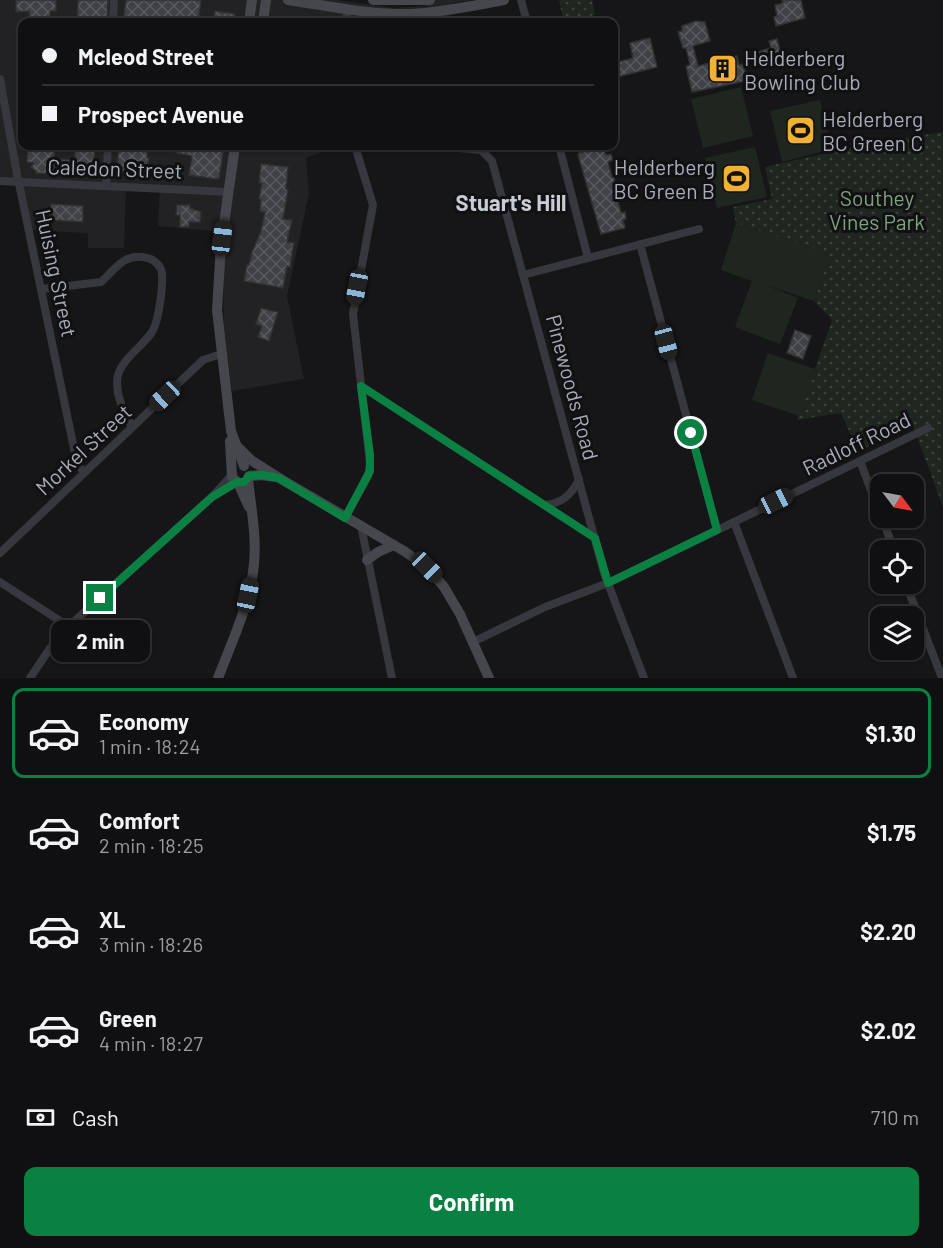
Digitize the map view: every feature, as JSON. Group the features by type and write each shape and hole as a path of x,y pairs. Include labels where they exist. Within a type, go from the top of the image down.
{"street":[{"path":"113,18 114,0"},
{"path":"250,18 252,0"},
{"path":"264,18 266,0"},
{"path":"288,0 348,9 412,14 504,0"},
{"path":"373,0 430,0"},
{"path":"521,0 526,18"},
{"path":"347,18 348,9"},
{"name":"Huising Street","path":"0,79 77,463 84,473"},
{"path":"106,186 108,150"},
{"path":"218,678 242,615 253,571 254,538 251,511 231,431 220,354 218,287 234,150"},
{"path":"345,518 370,471 370,455 352,314 373,205 356,150"},
{"name":"Pinewoods Road","path":"480,150 492,160 608,583 644,678"},
{"path":"560,150 588,258"},
{"name":"Caledon Street","path":"0,181 228,192"},
{"path":"523,275 699,229"},
{"path":"640,244 717,530"},
{"path":"42,289 101,282 119,262 132,258 146,257 156,263 162,272 159,306 153,330 122,367 117,377 123,410 132,427"},
{"name":"Morkel Street","path":"0,553 203,360 220,354"},
{"path":"361,386 595,538"},
{"name":"Radloff Road","path":"473,642 546,607 608,583 928,428"},
{"path":"231,431 241,475"},
{"path":"234,443 263,468 419,560 437,577 460,614 489,678"},
{"path":"860,461 870,487"},
{"path":"30,678 53,642 68,626 212,497 241,475 263,468"},
{"path":"241,475 279,478"},
{"path":"544,505 555,504 565,498 579,479"},
{"path":"734,522 793,678"},
{"path":"362,526 392,678"},
{"path":"367,560 394,545"},
{"path":"0,582 68,626"},
{"path":"910,594 942,678"}],"shaded area":[{"path":"0,0 336,0 394,8 425,6 425,0 474,0 452,3 449,18 18,18 18,150 329,150 306,158 309,194 287,296 304,379 232,391 224,328 222,232 158,226 160,188 126,187 124,248 88,248 88,233 30,230 19,182 0,181"}],"green space":[{"path":"559,0 592,0 595,15 563,18"},
{"path":"741,87 753,136 703,148 691,99"},
{"name":"Helderberg BC Green C","path":"820,100 832,149 782,162 770,111"},
{"name":"Southey Vines Park","path":"943,132 943,507 913,426 858,451 841,413 797,420 832,320 814,301 829,254 736,223 733,207 772,199 765,167 862,145"},
{"name":"Helderberg BC Green B","path":"755,147 767,197 717,208 705,158"},
{"path":"736,223 830,254 814,301 766,285 798,298 780,344 735,327 752,281 721,270"},
{"path":"768,353 815,369 799,416 752,400"}],"building":[{"path":"16,0 56,0 56,11 50,11 50,18 30,18 29,11 16,12"},
{"path":"78,0 108,0 107,18 77,18"},
{"path":"126,0 201,0 199,18 124,18"},
{"path":"782,0 801,0 805,18 776,26 775,5 783,3"},
{"path":"215,11 235,14 234,18 214,18"},
{"name":"Helderberg Bowling Club","path":"696,21 705,22 710,41 693,46 698,66 737,56 739,65 744,64 746,81 692,92 686,66 690,65 686,48 683,48 678,32 682,31 682,26"},
{"path":"650,38 657,67 618,77 618,62 633,58 630,43"},
{"path":"777,39 782,58 760,64 757,52 771,48 769,41"},
{"path":"28,150 55,150 54,159 72,160 75,158 75,150 95,150 94,160 97,160 96,172 54,167 53,174 36,173 31,167 34,163 27,162"},
{"path":"119,150 147,150 147,158 149,158 146,174 117,172"},
{"path":"177,150 223,150 219,178 189,175 192,156 176,153"},
{"path":"604,150 606,155 611,154 613,160 608,162 615,183 618,182 620,190 617,191 619,197 617,197 621,213 625,212 626,219 623,220 625,228 601,234 579,153"},
{"path":"261,164 288,167 286,189 288,190 283,219 292,220 287,242 294,243 290,267 287,266 283,288 244,281 265,212 260,211 261,200 259,199 262,183 259,183"},
{"path":"51,204 83,206 83,222 50,220"},
{"path":"177,205 190,205 190,208 201,212 200,222 189,222 189,227 180,227 180,215 176,215"},
{"path":"261,308 278,312 269,341 258,337 262,326 256,324"},
{"path":"795,330 811,336 803,359 787,353"}],"place":[{"name":"Helderberg Bowling Club","path":"723,69"},
{"name":"Helderberg BC Green C","path":"801,130"},
{"name":"Helderberg BC Green B","path":"736,178"}],"district":[{"name":"Stuart's Hill","path":"511,202"}],"route":[{"path":"100,598 212,497 237,482 247,481 249,476 267,475 279,478 345,518 370,471 361,386 595,538 608,583 717,530 691,433"}]}
